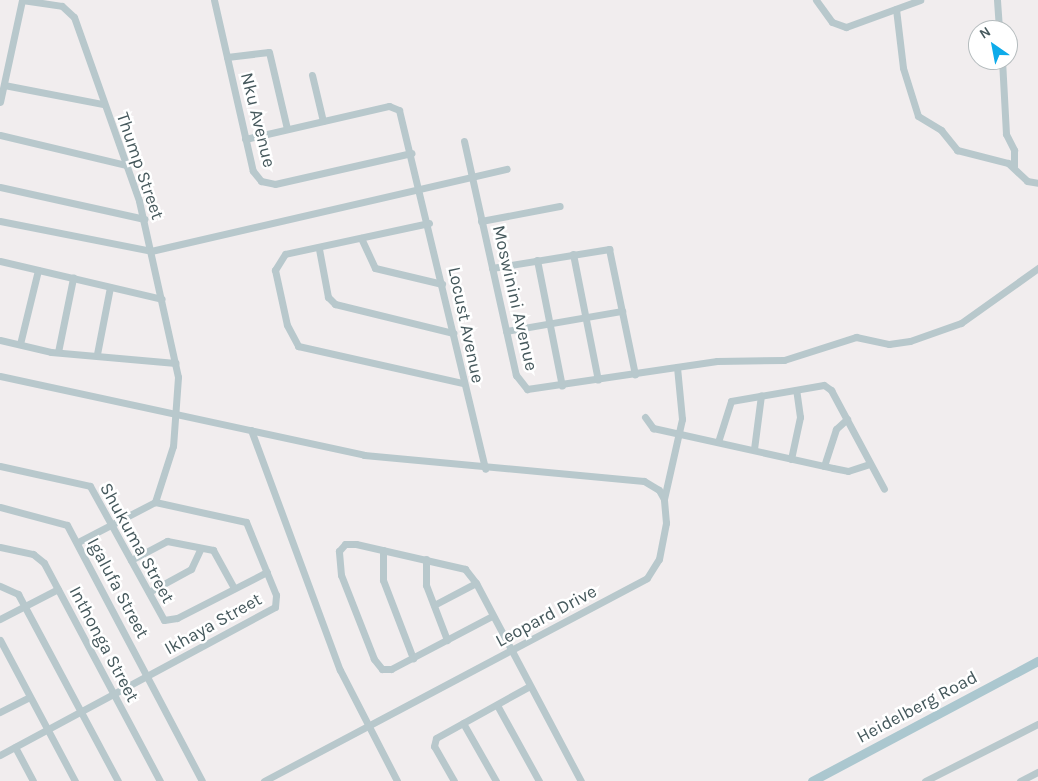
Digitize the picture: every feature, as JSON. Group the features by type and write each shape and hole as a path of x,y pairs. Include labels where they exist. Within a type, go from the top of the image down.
{"main road":[{"name":"Heidelberg Road","path":"812,781 1038,661"}],"street":[{"path":"0,102 22,0"},
{"name":"Thump Street","path":"22,0 62,6 72,12 144,219 176,363 173,446 155,502"},
{"name":"Nku Avenue","path":"214,0 254,175 269,184 412,153"},
{"path":"816,0 832,22 846,27 920,0"},
{"path":"997,0 998,20"},
{"path":"896,9 902,61 918,116 941,130 957,150 1014,166 1027,181 1038,183"},
{"path":"227,57 269,52 287,129"},
{"path":"1003,70 1006,134 1014,150 1014,166"},
{"path":"245,139 323,121 312,75"},
{"path":"4,85 103,104"},
{"name":"Locust Avenue","path":"323,121 389,106 402,114 421,186 453,332 462,383 484,469"},
{"path":"0,135 126,165"},
{"name":"Moswinini Avenue","path":"464,141 506,331 521,385 533,390 717,361 784,360 856,336 889,344 910,341 961,323 1038,268"},
{"path":"0,221 151,252 421,186 471,178 507,169"},
{"path":"0,187 144,219"},
{"path":"482,221 560,206"},
{"path":"429,223 319,249 285,254 275,265 287,325 298,346 462,383"},
{"path":"361,238 375,268 442,284"},
{"path":"492,268 605,248 612,256 634,374"},
{"path":"319,249 328,297 335,304 453,332"},
{"path":"573,254 598,380"},
{"path":"538,260 562,386"},
{"path":"0,261 162,299"},
{"path":"20,344 38,270"},
{"path":"58,352 73,278"},
{"path":"96,354 110,287"},
{"path":"506,331 622,311"},
{"path":"0,340 58,352 96,354 176,363"},
{"name":"Leopard Drive","path":"264,781 511,652 647,578 659,559 666,523 664,499 679,432 683,404 677,367"},
{"path":"0,376 364,455 484,469 644,481 659,490 664,499"},
{"path":"718,442 728,403 761,395 828,387 884,489"},
{"path":"791,459 800,417 796,390"},
{"path":"754,449 761,395"},
{"path":"645,417 653,428 679,432 824,466 848,471 870,464"},
{"path":"824,466 836,430 846,419"},
{"path":"251,430 340,670 397,781"},
{"name":"Shukuma Street","path":"0,466 90,486 161,617 170,620 266,572"},
{"path":"78,542 155,502"},
{"name":"Ikhaya Street","path":"0,755 272,610 277,600 244,519 155,502"},
{"name":"Igalufa Street","path":"0,507 60,520 78,542 202,781"},
{"path":"131,560 167,541 201,548 217,553 234,588"},
{"path":"492,616 391,669 379,667 339,567 339,551 345,544 383,550 461,567 476,583 511,652 582,781"},
{"name":"Inthonga Street","path":"0,547 37,556 58,589 160,781"},
{"path":"149,592 194,566 201,548"},
{"path":"383,550 383,580 413,658"},
{"path":"426,559 425,579 447,640"},
{"path":"434,605 476,583"},
{"path":"0,586 14,590 25,606 118,781"},
{"path":"0,619 58,589"},
{"path":"0,640 75,781"},
{"path":"454,781 434,742 530,686"},
{"path":"0,712 30,697"},
{"path":"497,705 538,781"},
{"path":"464,723 496,781"},
{"path":"925,781 938,778 1038,724"},
{"path":"15,747 33,781"},
{"path":"1020,781 1038,772"}]}
